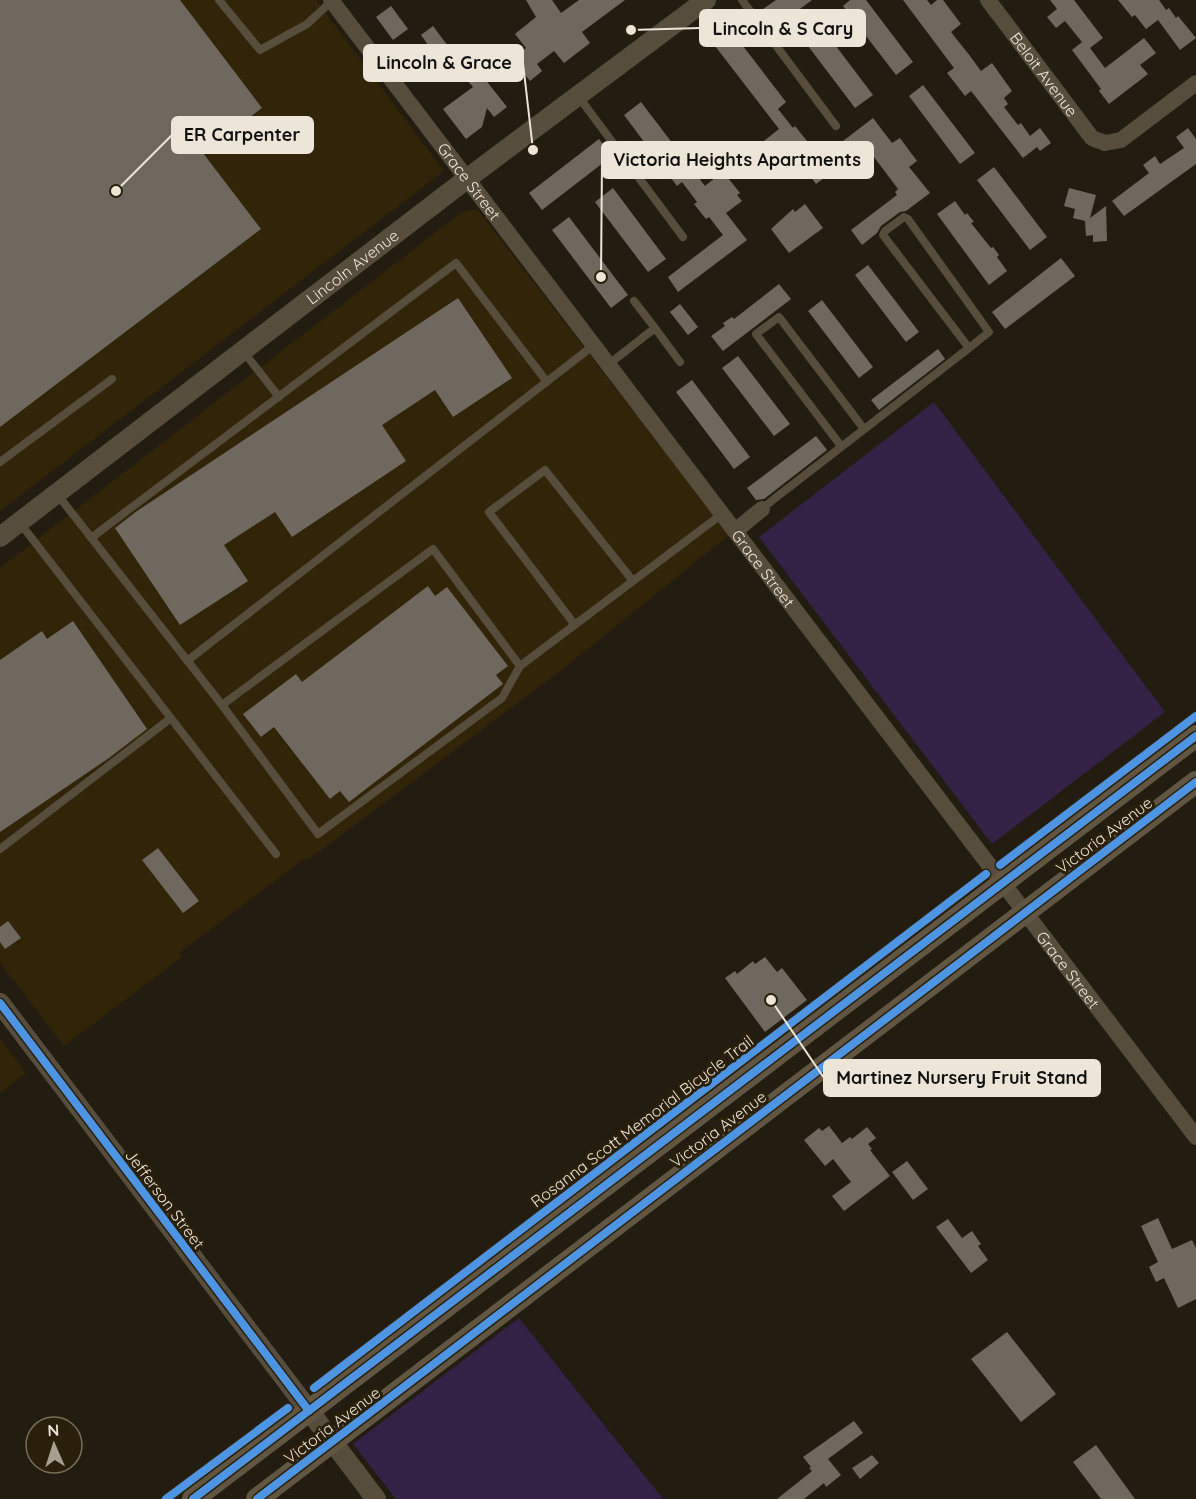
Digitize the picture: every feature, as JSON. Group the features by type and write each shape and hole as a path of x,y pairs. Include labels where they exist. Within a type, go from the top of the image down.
{"main road":[{"name":"Victoria Avenue","path":"193,1499 1196,736"},
{"name":"Victoria Avenue","path":"256,1499 1196,782"}],"street":[{"name":"Grace Street","path":"332,0 1196,1137"},
{"name":"Lincoln Avenue","path":"0,537 468,178 706,0"},
{"name":"Beloit Avenue","path":"988,0 1092,138 1105,143 1121,140 1196,83"},
{"path":"735,531 762,508"},
{"name":"Jefferson Street","path":"0,1003 376,1499"}],"lane":[{"path":"219,0 260,50 307,24 332,0"},
{"path":"742,0 836,126"},
{"path":"578,96 683,237"},
{"path":"762,508 841,446 864,429 969,348 989,332 908,219 904,217 885,231 884,236 969,348"},
{"path":"91,538 456,263 547,382"},
{"path":"634,301 680,362"},
{"path":"841,446 756,334 779,317 864,429"},
{"path":"609,364 655,328"},
{"path":"187,661 595,345"},
{"path":"243,351 279,397"},
{"path":"0,462 112,378"},
{"path":"575,625 489,512 545,470 633,581"},
{"path":"56,494 222,705 318,834 502,698 520,666 722,514"},
{"path":"20,522 276,854"},
{"path":"222,705 433,549 520,666"},
{"path":"0,849 171,718"}],"shaded area":[{"path":"0,0 316,0 444,171 0,511"},
{"path":"477,209 729,535 563,669 308,860 306,858 179,953 182,957 64,1046 0,963 0,568 462,212"},
{"path":"934,402 1165,712 992,844 759,537"},
{"path":"0,1038 26,1073 0,1093"},
{"path":"519,1318 663,1499 396,1499 353,1444"}],"building":[{"path":"0,0 180,0 262,108 203,153 261,229 0,427"},
{"path":"526,0 552,0 561,13 579,0 625,0 582,32 590,43 564,63 554,51 537,64 542,71 530,81 512,58 526,48 515,34 536,17"},
{"path":"776,0 812,0 777,26 763,9"},
{"path":"850,0 866,0 913,62 896,75 843,6"},
{"path":"903,0 927,0 931,5 937,0 943,0 961,24 951,32 981,71 992,63 1012,91 1004,98 1008,104 1004,107 1018,125 1021,123 1030,136 1040,128 1051,143 1040,151 1037,147 1023,158 971,91 965,96 947,73 954,68"},
{"path":"1050,0 1074,0 1103,38 1090,48 1105,68 1144,38 1156,53 1140,65 1148,74 1109,104 1099,91 1101,89 1072,50 1082,42 1065,21 1056,28 1047,17 1057,9"},
{"path":"1118,0 1159,0 1166,10 1169,8 1176,18 1178,16 1196,38 1180,50 1158,20 1146,29 1135,15 1132,17"},
{"path":"391,6 408,29 393,40 376,17"},
{"path":"820,25 873,95 855,108 802,38"},
{"path":"433,26 448,46 435,55 421,35"},
{"path":"733,33 786,102 778,109 807,141 804,143 817,161 873,118 892,143 900,138 917,161 909,167 930,193 881,226 877,233 862,245 851,230 897,195 895,192 898,189 868,149 865,152 863,149 816,184 797,158 780,171 776,165 773,167 762,152 764,150 760,144 779,129 715,46"},
{"path":"477,69 507,107 494,117 487,108 482,127 466,139 443,109 473,87 465,78"},
{"path":"923,85 975,153 960,164 909,96"},
{"path":"641,102 705,186 721,173 740,193 737,195 742,201 726,213 747,240 678,292 668,277 723,235 709,217 706,219 694,204 697,202 682,182 677,186 624,115"},
{"path":"1188,128 1196,139 1196,164 1124,216 1112,201 1149,173 1143,165 1155,156 1160,164 1184,148 1176,137"},
{"path":"599,139 612,156 542,210 529,193"},
{"path":"994,167 1047,237 1030,250 977,180"},
{"path":"613,188 666,259 648,272 595,202"},
{"path":"1069,188 1096,195 1090,218 1106,206 1107,241 1093,242 1093,235 1086,236 1085,221 1073,218 1075,209 1064,206"},
{"path":"955,201 999,255 997,257 1007,271 989,285 937,214"},
{"path":"805,204 823,228 789,253 771,229 793,209 795,212"},
{"path":"569,217 628,295 611,308 552,230"},
{"path":"1061,258 1075,276 1005,329 992,312"},
{"path":"868,265 919,332 906,342 855,275"},
{"path":"779,284 791,299 723,351 711,336 725,326 723,323 732,317 734,319"},
{"path":"458,298 512,378 453,417 435,390 382,425 406,461 292,537 275,512 224,545 248,581 180,625 115,528 137,511"},
{"path":"822,300 873,367 859,378 808,311"},
{"path":"680,304 698,327 688,335 670,312"},
{"path":"938,349 945,359 879,410 871,400"},
{"path":"738,356 790,424 774,436 722,368"},
{"path":"692,380 750,457 734,469 676,392"},
{"path":"816,436 827,450 764,499 756,500 747,488"},
{"path":"428,586 435,596 447,587 508,666 496,675 503,684 349,802 340,791 330,799 274,727 261,737 243,714 296,674 302,682"},
{"path":"73,621 147,729 109,758 0,832 0,660 42,631 47,639"},
{"path":"158,848 199,901 183,913 142,860"},
{"path":"8,921 21,938 5,949 0,942 0,927"},
{"path":"765,957 777,972 782,968 807,1000 765,1032 725,978 735,971 737,974 753,961 755,964"},
{"path":"829,1126 842,1143 850,1137 852,1139 867,1127 876,1138 868,1144 872,1149 870,1150 890,1176 844,1211 832,1196 851,1182 833,1159 825,1166 804,1140 819,1128 822,1131"},
{"path":"907,1161 928,1189 913,1200 892,1172"},
{"path":"1158,1218 1172,1249 1192,1240 1196,1248 1196,1299 1178,1308 1164,1278 1156,1282 1149,1267 1158,1262 1141,1226"},
{"path":"948,1219 962,1238 972,1231 981,1244 978,1246 988,1260 971,1273 936,1227"},
{"path":"1007,1332 1056,1394 1021,1422 971,1359"},
{"path":"854,1421 863,1433 828,1459 841,1475 826,1487 824,1483 804,1499 777,1499 812,1471 803,1457"},
{"path":"1096,1445 1135,1499 1101,1499 1073,1462"},
{"path":"872,1455 879,1463 860,1479 852,1468"}],"cycle path":[{"path":"1000,865 1196,716"},
{"path":"193,1499 1196,736"},
{"path":"257,1499 1196,782"},
{"name":"Rosanna Scott Memorial Bicycle Trail","path":"314,1388 986,874"},
{"path":"0,1003 309,1411"},
{"path":"166,1499 288,1408"}],"place":[{"name":"Lincoln & S Cary","path":"631,30"},
{"name":"Lincoln & Grace","path":"533,150"},
{"name":"ER Carpenter","path":"116,191"},
{"name":"Victoria Heights Apartments","path":"601,277"},
{"name":"Martinez Nursery Fruit Stand","path":"771,1000"}]}
